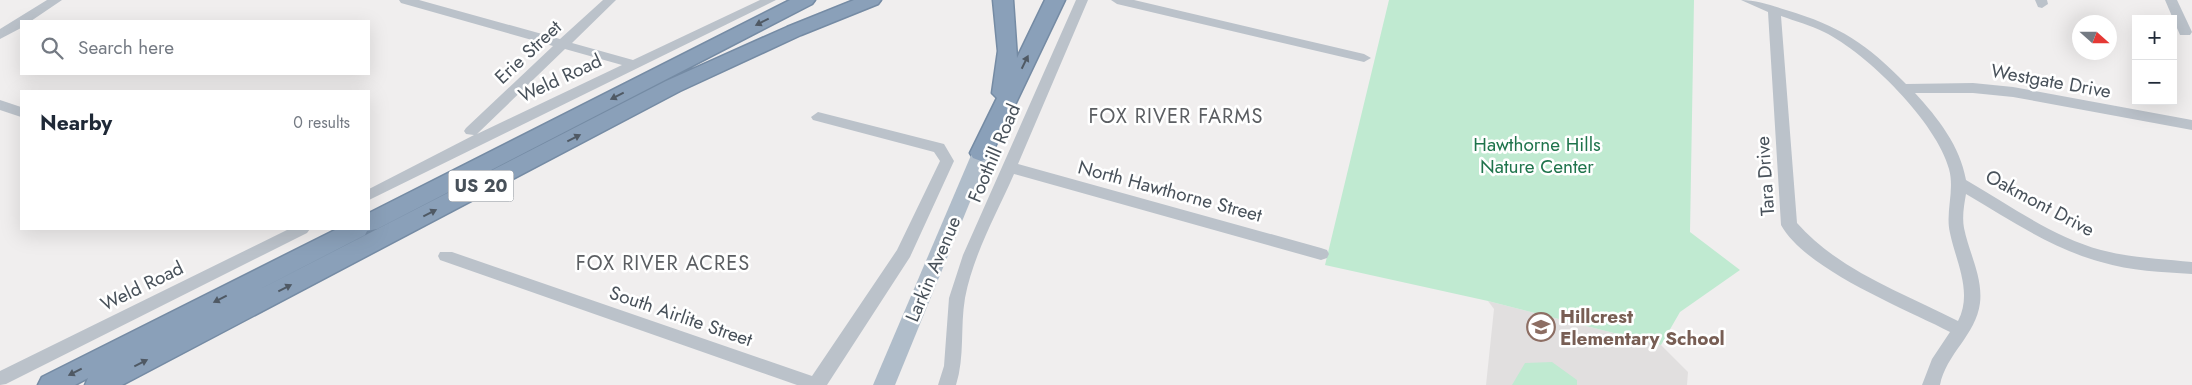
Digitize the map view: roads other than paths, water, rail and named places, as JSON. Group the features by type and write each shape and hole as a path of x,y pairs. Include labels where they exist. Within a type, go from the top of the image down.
{"highway":[{"name":"US 20","path":"370,222 805,0"},
{"name":"US 20","path":"98,385 673,86 785,35 871,0"},
{"path":"980,153 1000,102 1005,79 1008,51 1003,0"},
{"path":"980,153 1054,0"},
{"path":"50,385 355,230"}],"main road":[{"name":"Larkin Avenue","path":"884,385 980,153"}],"street":[{"path":"25,20 56,0"},
{"path":"405,0 636,65"},
{"name":"Erie Street","path":"471,131 610,0"},
{"name":"Weld Road","path":"370,194 476,140 770,0"},
{"name":"Foothill Road","path":"947,385 953,366 957,298 971,255 1082,0"},
{"path":"1117,0 1364,58"},
{"path":"1747,0 1831,30 1854,44 1902,89 1941,134 1952,154 1959,183 1956,225 1969,278 1972,304 1968,317 1935,370 1931,385"},
{"path":"2171,0 2185,32"},
{"name":"Tara Drive","path":"1774,11 1789,225 1802,242 1827,259 1960,330"},
{"path":"0,35 20,23"},
{"name":"Westgate Drive","path":"1902,89 1973,88 2006,91 2192,125"},
{"path":"0,105 20,112"},
{"path":"817,385 904,252 947,161 939,148 818,117"},
{"name":"North Hawthorne Street","path":"1009,168 1320,254"},
{"name":"Oakmont Drive","path":"1959,183 2071,246 2091,254 2134,262 2192,268"},
{"name":"Weld Road","path":"0,379 300,230"},
{"name":"South Airlite Street","path":"446,256 817,385"}],"place":[{"name":"Hillcrest Elementary School","path":"1541,327"}],"district":[{"name":"FOX RIVER FARMS","path":"1176,116"},
{"name":"FOX RIVER ACRES","path":"663,263"}],"park label":[{"name":"Hawthorne Hills Nature Center","path":"1537,155"}]}
